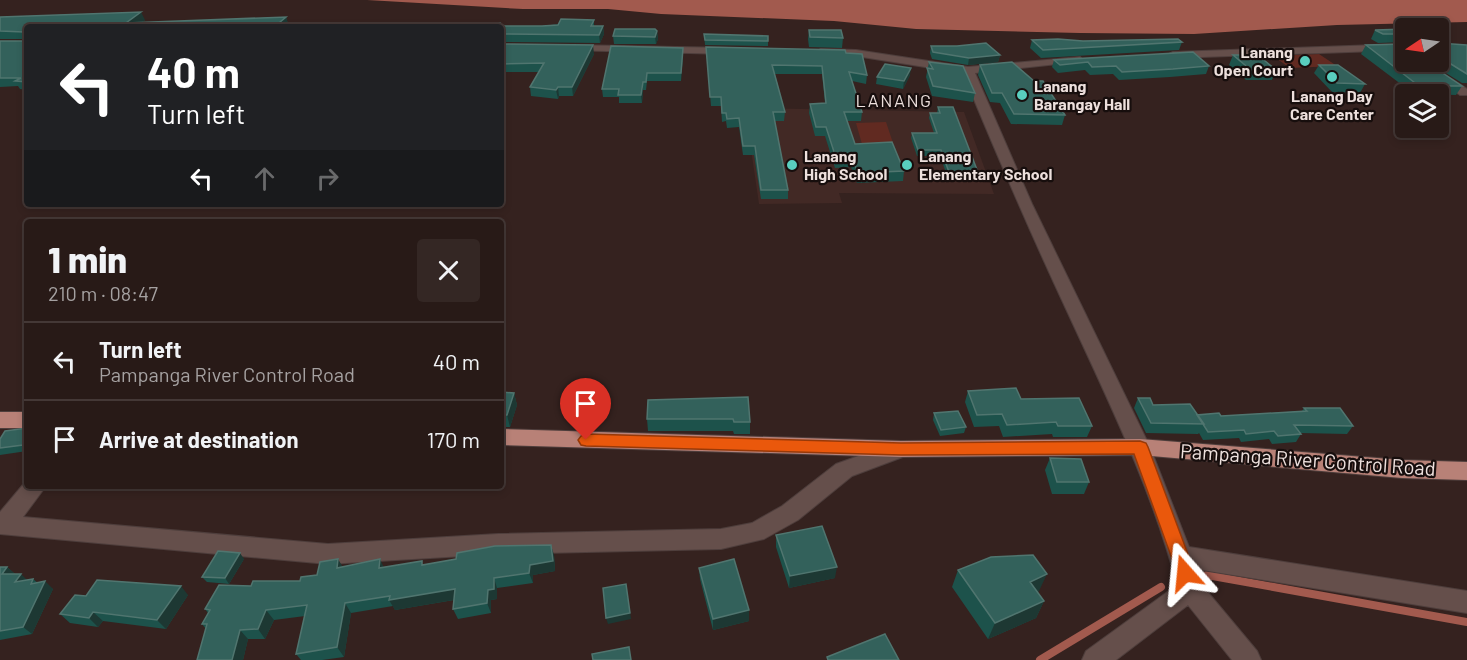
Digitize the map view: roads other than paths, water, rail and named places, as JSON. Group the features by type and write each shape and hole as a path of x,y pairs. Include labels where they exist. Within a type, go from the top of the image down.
{"main road":[{"path":"0,420 24,420"},
{"name":"Pampanga River Control Road","path":"504,437 901,449 1140,447 1402,469 1467,471"}],"street":[{"path":"1164,56 1395,46"},
{"path":"560,48 738,51"},
{"path":"809,52 856,53 968,70 1083,58"},
{"path":"968,70 1025,204 1140,447 1190,590 1248,660"},
{"path":"1433,72 1464,92"},
{"path":"33,489 3,525 328,554 498,544 721,539 756,532 790,513 844,470 901,449"},
{"path":"1180,556 1467,602"},
{"path":"1095,660 1190,590"}],"waterway":[{"path":"1207,575 1467,622"},
{"path":"1040,660 1161,587"}],"place":[{"name":"Lanang Open Court","path":"1305,61"},
{"name":"Lanang Day Care Center","path":"1332,77"},
{"name":"Lanang Barangay Hall","path":"1022,95"},
{"name":"Lanang High School","path":"792,165"},
{"name":"Lanang Elementary School","path":"907,165"}],"district":[{"name":"LANANG","path":"894,101"}]}
